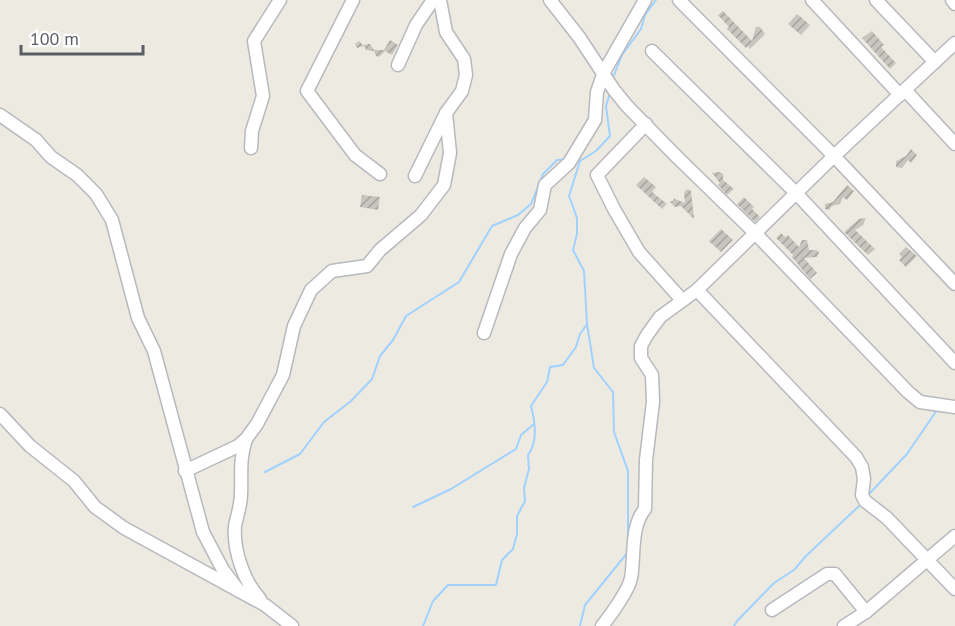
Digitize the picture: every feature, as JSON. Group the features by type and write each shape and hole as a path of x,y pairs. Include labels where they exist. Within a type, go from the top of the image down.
{"street":[{"path":"251,148 252,131 263,96 254,41 280,0"},
{"path":"353,0 307,91 355,155 380,174"},
{"path":"398,65 416,25 433,0"},
{"path":"415,176 446,113 462,91 466,75 464,59 447,32 440,0"},
{"path":"550,0 560,6 614,90 908,392 921,402 955,407"},
{"path":"484,333 510,254 525,228 540,210 545,185 569,163 576,149 585,139 595,120 597,92 604,72 645,0"},
{"path":"679,0 834,156 955,284"},
{"path":"812,0 955,144"},
{"path":"876,0 935,62"},
{"path":"952,0 955,4"},
{"path":"602,626 631,581 636,531 640,514 645,509 652,375 642,358 640,346 660,317 697,290 834,156 955,43"},
{"path":"652,51 796,193 955,363"},
{"path":"185,471 228,452 246,439 258,424 283,375 294,326 311,290 332,271 367,266 380,250 421,215 444,185 450,153 446,113"},
{"path":"0,115 36,140 51,157 77,175 96,194 112,220 138,318 154,351 203,532 223,570 239,591"},
{"path":"646,124 597,175 639,252 682,300"},
{"path":"697,290 856,457 862,467 864,479 862,495 866,501 887,518 955,589"},
{"path":"0,414 30,446 74,481 96,507 124,528 265,605 292,626"},
{"path":"246,439 240,459 241,493 235,538 251,589 265,605"},
{"path":"844,626 866,612 955,536"},
{"path":"772,610 827,574 835,574 866,612"}],"building":[{"path":"723,11 752,41 756,27 760,27 765,34 750,49 748,46 746,48 727,29 729,27 718,15"},
{"path":"797,14 810,25 801,35 788,24"},
{"path":"872,31 884,45 881,47 896,63 890,69 862,38"},
{"path":"390,40 398,45 392,55 385,51 379,57 374,51 366,50 364,46 357,48 355,44 359,41 363,45 370,44 374,50 384,50"},
{"path":"911,149 917,155 911,163 908,160 902,168 896,167 896,161 906,156"},
{"path":"712,173 723,174 723,180 734,189 727,195 718,185 720,183"},
{"path":"644,177 656,187 652,192 667,204 662,209 636,185"},
{"path":"847,185 854,191 847,200 843,197 840,204 832,206 829,210 825,209 825,204 833,202"},
{"path":"688,189 691,191 694,219 681,206 675,207 670,202 674,200 673,198 685,203 684,192"},
{"path":"362,195 380,197 378,210 360,207"},
{"path":"744,197 760,217 755,222 737,204"},
{"path":"866,218 863,225 855,230 875,249 868,255 844,232 859,219"},
{"path":"721,229 733,240 721,252 709,241"},
{"path":"781,233 785,237 788,235 799,247 802,240 807,240 809,250 819,252 817,257 804,258 817,273 810,279 792,257 793,255 776,238"},
{"path":"906,247 917,256 906,267 899,260 902,257 899,254"}],"waterway":[{"path":"614,75 622,55 641,29 645,15 656,0"},
{"path":"580,161 596,151 610,136 606,106 610,93"},
{"path":"265,472 300,454 324,422 351,401 372,379 380,356 393,340 406,316 459,282 492,226 518,215 531,204 543,174 557,160 566,159"},
{"path":"423,626 433,601 448,585 496,585 502,560 513,549 517,534 517,516 525,501 524,488 529,469 528,455 534,438 531,406 547,382 550,367 563,365 576,347 580,334 587,324 584,271 573,250 577,234 577,218 569,196 580,161"},
{"path":"587,324 594,368 613,392 614,432 628,471 628,540"},
{"path":"869,494 907,454 937,410"},
{"path":"413,507 451,489 516,449 521,435 534,424"},
{"path":"734,626 774,583 794,570 859,506"},
{"path":"580,626 585,605 628,552"}]}
